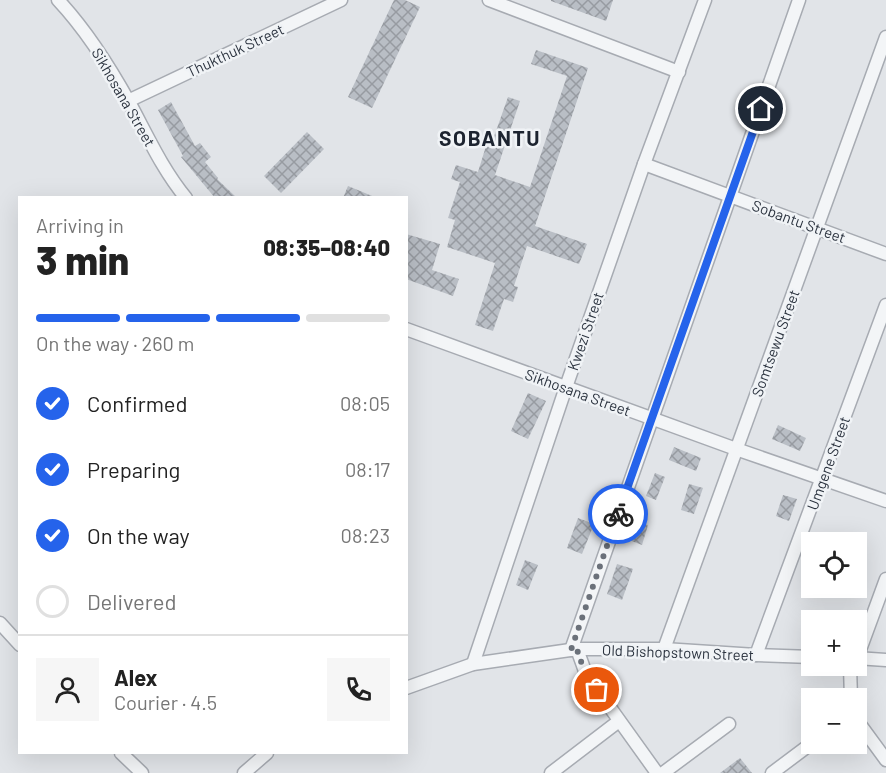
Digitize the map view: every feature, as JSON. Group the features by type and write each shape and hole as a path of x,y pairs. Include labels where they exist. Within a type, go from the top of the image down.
{"street":[{"name":"Thukthuk Street","path":"128,101 341,0"},
{"path":"489,0 679,72"},
{"name":"Kwezi Street","path":"473,664 566,387 644,164 705,0"},
{"path":"657,773 586,674 574,649 651,418 799,0"},
{"name":"Sikhosana Street","path":"62,1 98,50 160,161 185,196"},
{"name":"Somtsewu Street","path":"664,649 886,37"},
{"name":"Sobantu Street","path":"644,164 886,254"},
{"name":"Umgene Street","path":"756,655 886,305"},
{"name":"Sikhosana Street","path":"408,330 736,450 886,501"},
{"path":"867,631 886,579"},
{"path":"0,623 18,643"},
{"name":"Old Bishopstown Street","path":"408,687 473,664 574,649 664,649 801,657"},
{"path":"867,659 886,660"},
{"path":"551,773 620,721"},
{"path":"663,773 729,724"},
{"path":"867,734 886,760"},
{"path":"772,773 801,751"},
{"path":"122,754 142,773"},
{"path":"244,773 267,754"}],"building":[{"path":"394,0 405,0 420,7 372,108 348,97"},
{"path":"551,0 613,0 606,21"},
{"path":"536,50 588,68 535,226 587,244 579,264 527,246 514,286 518,287 513,302 504,299 493,331 475,325 495,263 447,247 455,220 448,218 460,182 451,179 456,165 478,172 486,146 490,148 508,97 520,101 495,175 530,187 567,76 531,64"},
{"path":"171,102 195,146 200,143 211,157 205,162 217,179 235,196 213,196 181,157 183,156 158,110"},
{"path":"307,132 324,149 281,193 264,176"},
{"path":"348,186 372,196 344,196"},
{"path":"408,235 440,244 432,270 459,279 453,296 408,280"},
{"path":"528,393 546,401 528,439 511,431"},
{"path":"778,425 806,438 800,451 772,439"},
{"path":"674,447 701,458 696,471 669,460"},
{"path":"655,473 665,477 656,500 646,496"},
{"path":"689,484 703,488 694,514 681,510"},
{"path":"783,495 797,499 789,521 776,516"},
{"path":"578,518 594,524 582,554 567,548"},
{"path":"635,521 648,525 642,545 629,540"},
{"path":"525,560 538,565 528,590 516,585"},
{"path":"617,564 633,569 622,600 607,594"},
{"path":"740,758 752,773 720,773"}],"way so far":[{"path":"597,690 586,674 577,649 571,650 618,514"}],"district":[{"name":"SOBANTU","path":"490,137"}],"route":[{"path":"618,514 761,109"}]}
